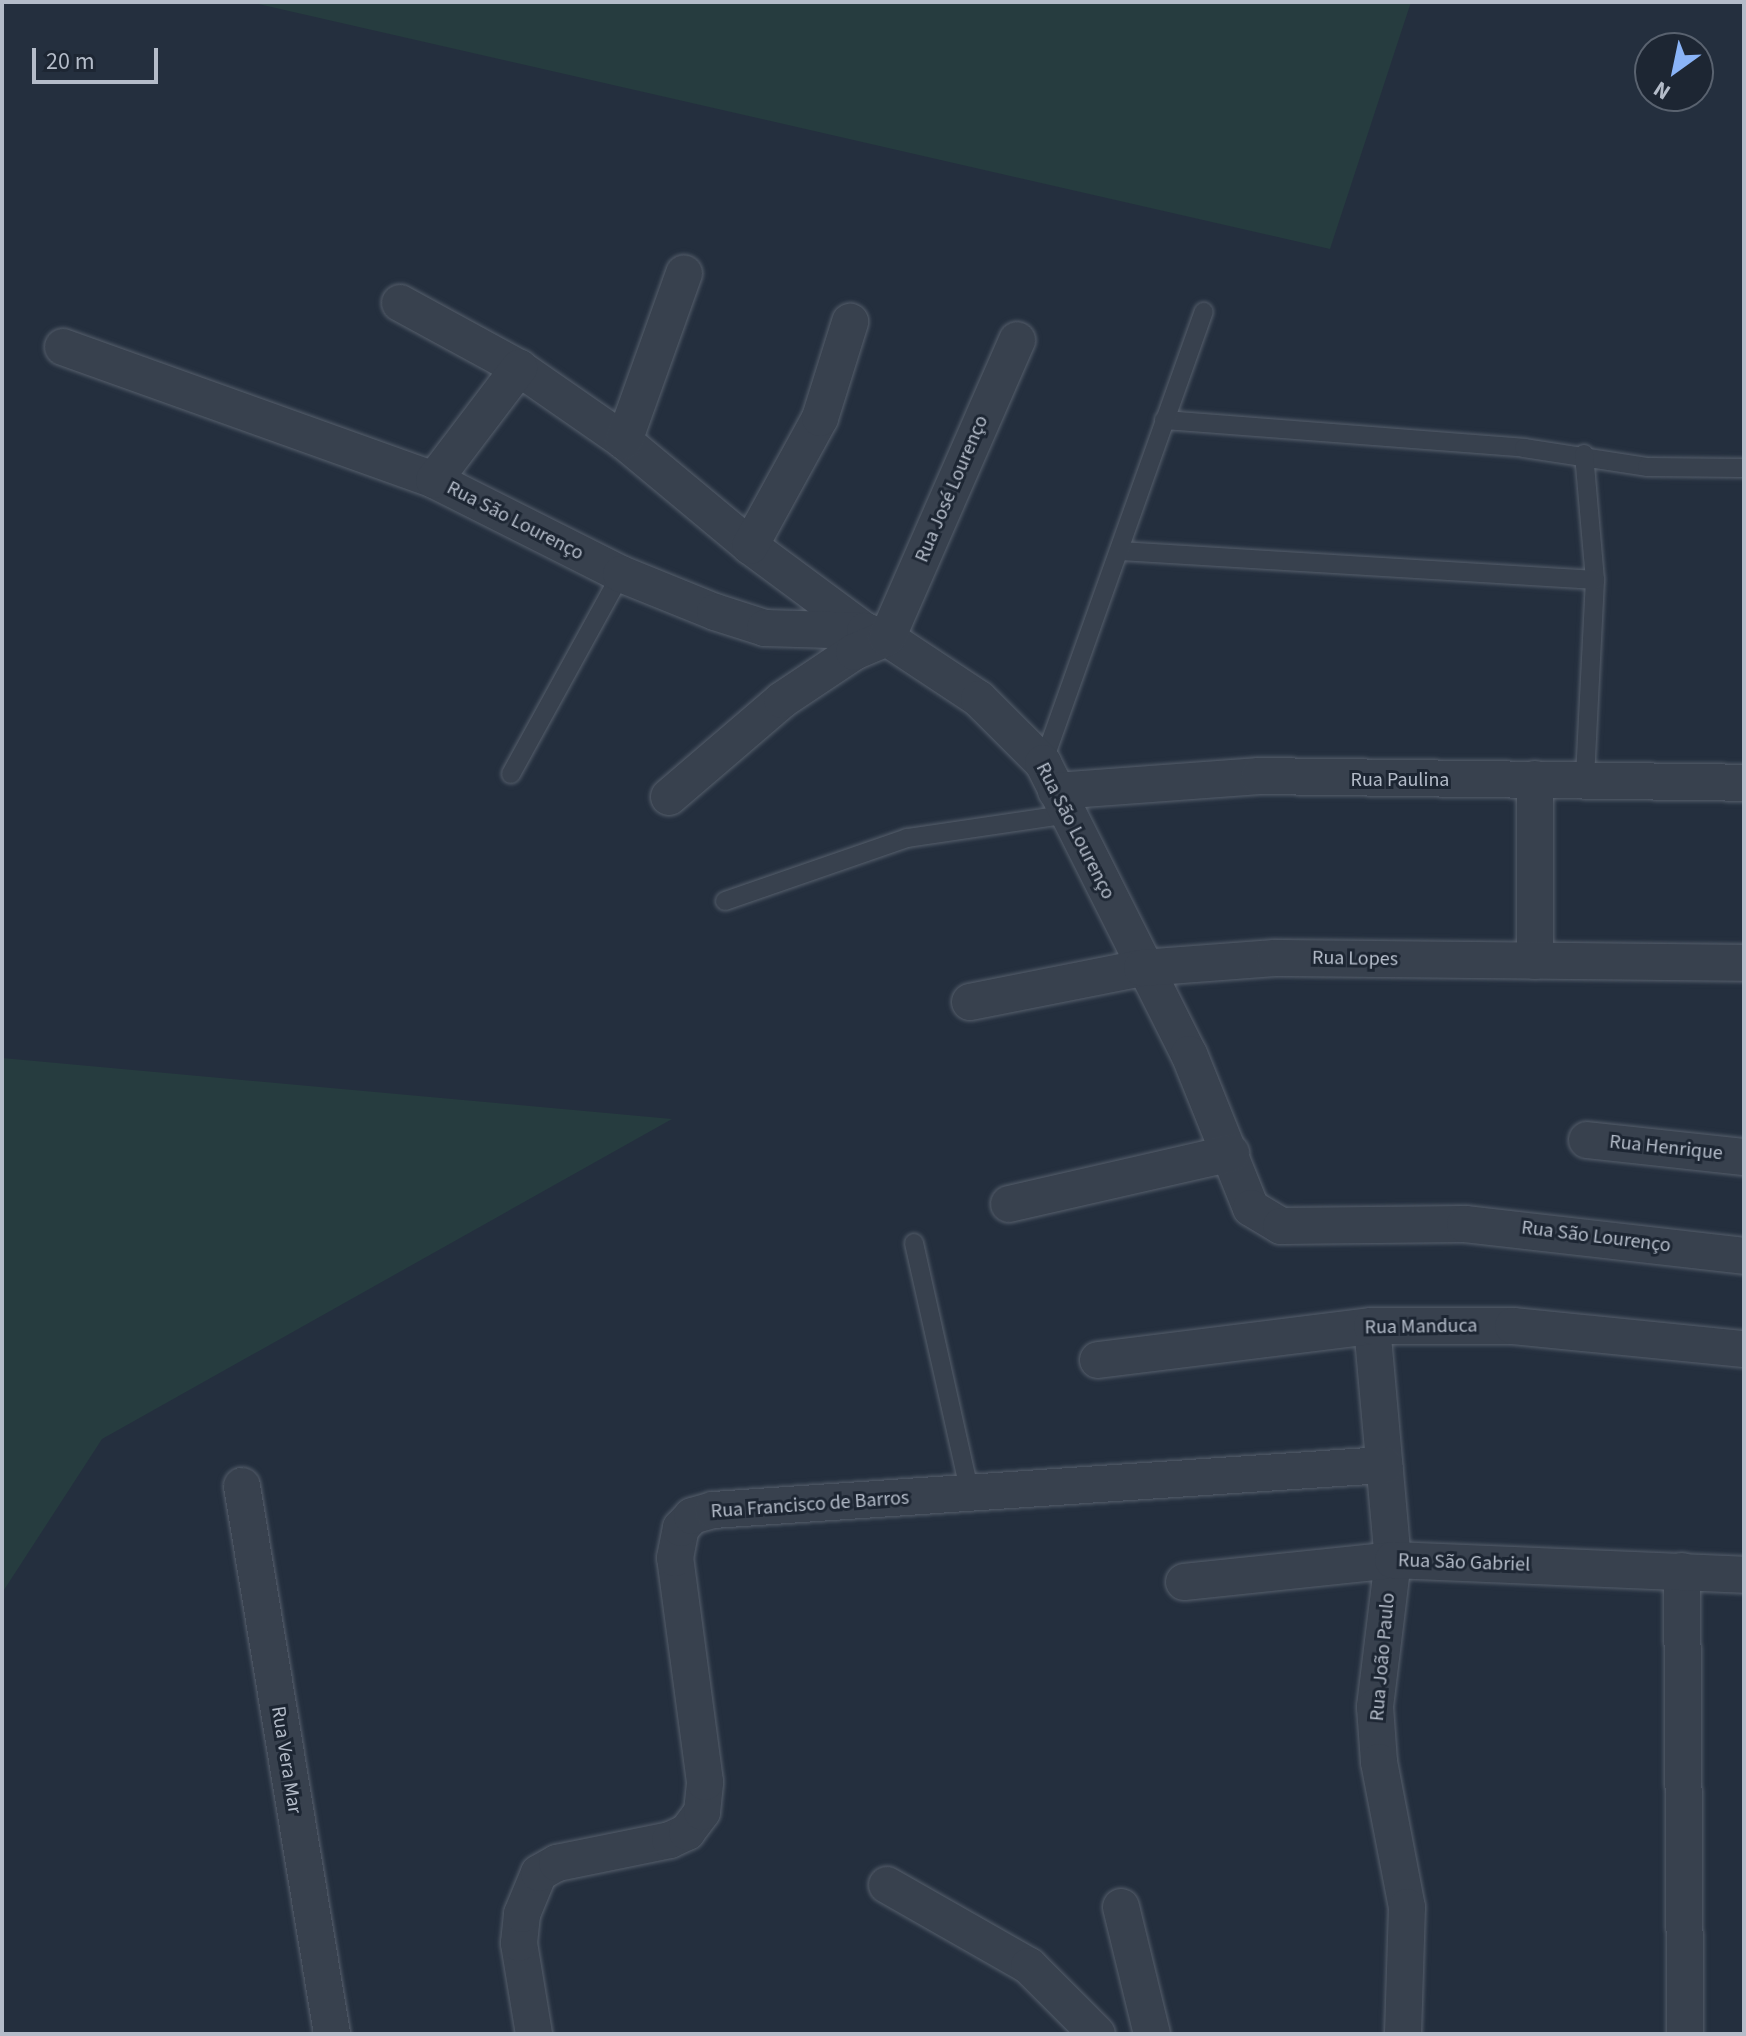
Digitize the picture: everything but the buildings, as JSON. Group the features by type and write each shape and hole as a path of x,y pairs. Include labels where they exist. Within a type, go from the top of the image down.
{"street":[{"path":"624,441 684,273"},
{"path":"400,303 519,368 624,441 750,546 876,634 782,700 669,797"},
{"path":"750,546 820,418 850,322"},
{"name":"Rua José Lourenço","path":"876,634 1017,340"},
{"name":"Rua São Lourenço","path":"63,347 434,480 621,574 765,628 876,634 979,699 1057,790 1142,968 1189,1054 1251,1208 1281,1226 1402,1222 1491,1226 1744,1256"},
{"path":"434,480 519,368"},
{"name":"Rua Paulina","path":"1057,790 1259,776 1373,782 1585,777 1744,783"},
{"path":"1535,779 1535,961"},
{"name":"Rua Lopes","path":"970,1002 1142,968 1275,958 1744,963"},
{"name":"Rua Henrique","path":"1587,1140 1744,1157"},
{"path":"1009,1204 1231,1153"},
{"name":"Rua Manduca","path":"1098,1360 1372,1326 1513,1326 1744,1349"},
{"name":"Rua João Paulo","path":"1372,1326 1393,1560 1375,1707 1379,1762 1407,1907 1403,2034"},
{"name":"Rua Francisco de Barros","path":"534,2034 519,1943 522,1914 539,1873 557,1863 670,1840 687,1832 702,1812 705,1782 675,1558 681,1528 692,1516 713,1510 1384,1465"},
{"name":"Rua Vera Mar","path":"242,1486 332,2034"},
{"name":"Rua São Gabriel","path":"1184,1582 1393,1560 1744,1575"},
{"path":"1682,1571 1685,2034"},
{"path":"887,1885 1029,1966 1097,2034"},
{"path":"1121,1907 1152,2034"}],"lane":[{"path":"725,901 1057,790 1121,551 1204,312"},
{"path":"1164,420 1584,454 1647,467 1744,468"},
{"path":"1584,454 1595,580 1585,777"},
{"path":"1121,551 1595,580"},
{"path":"511,774 621,574"},
{"path":"914,1243 970,1493"}],"green space":[{"path":"250,2 1411,2 1330,249"},
{"path":"2,1058 672,1119 102,1439 2,1593"}]}
